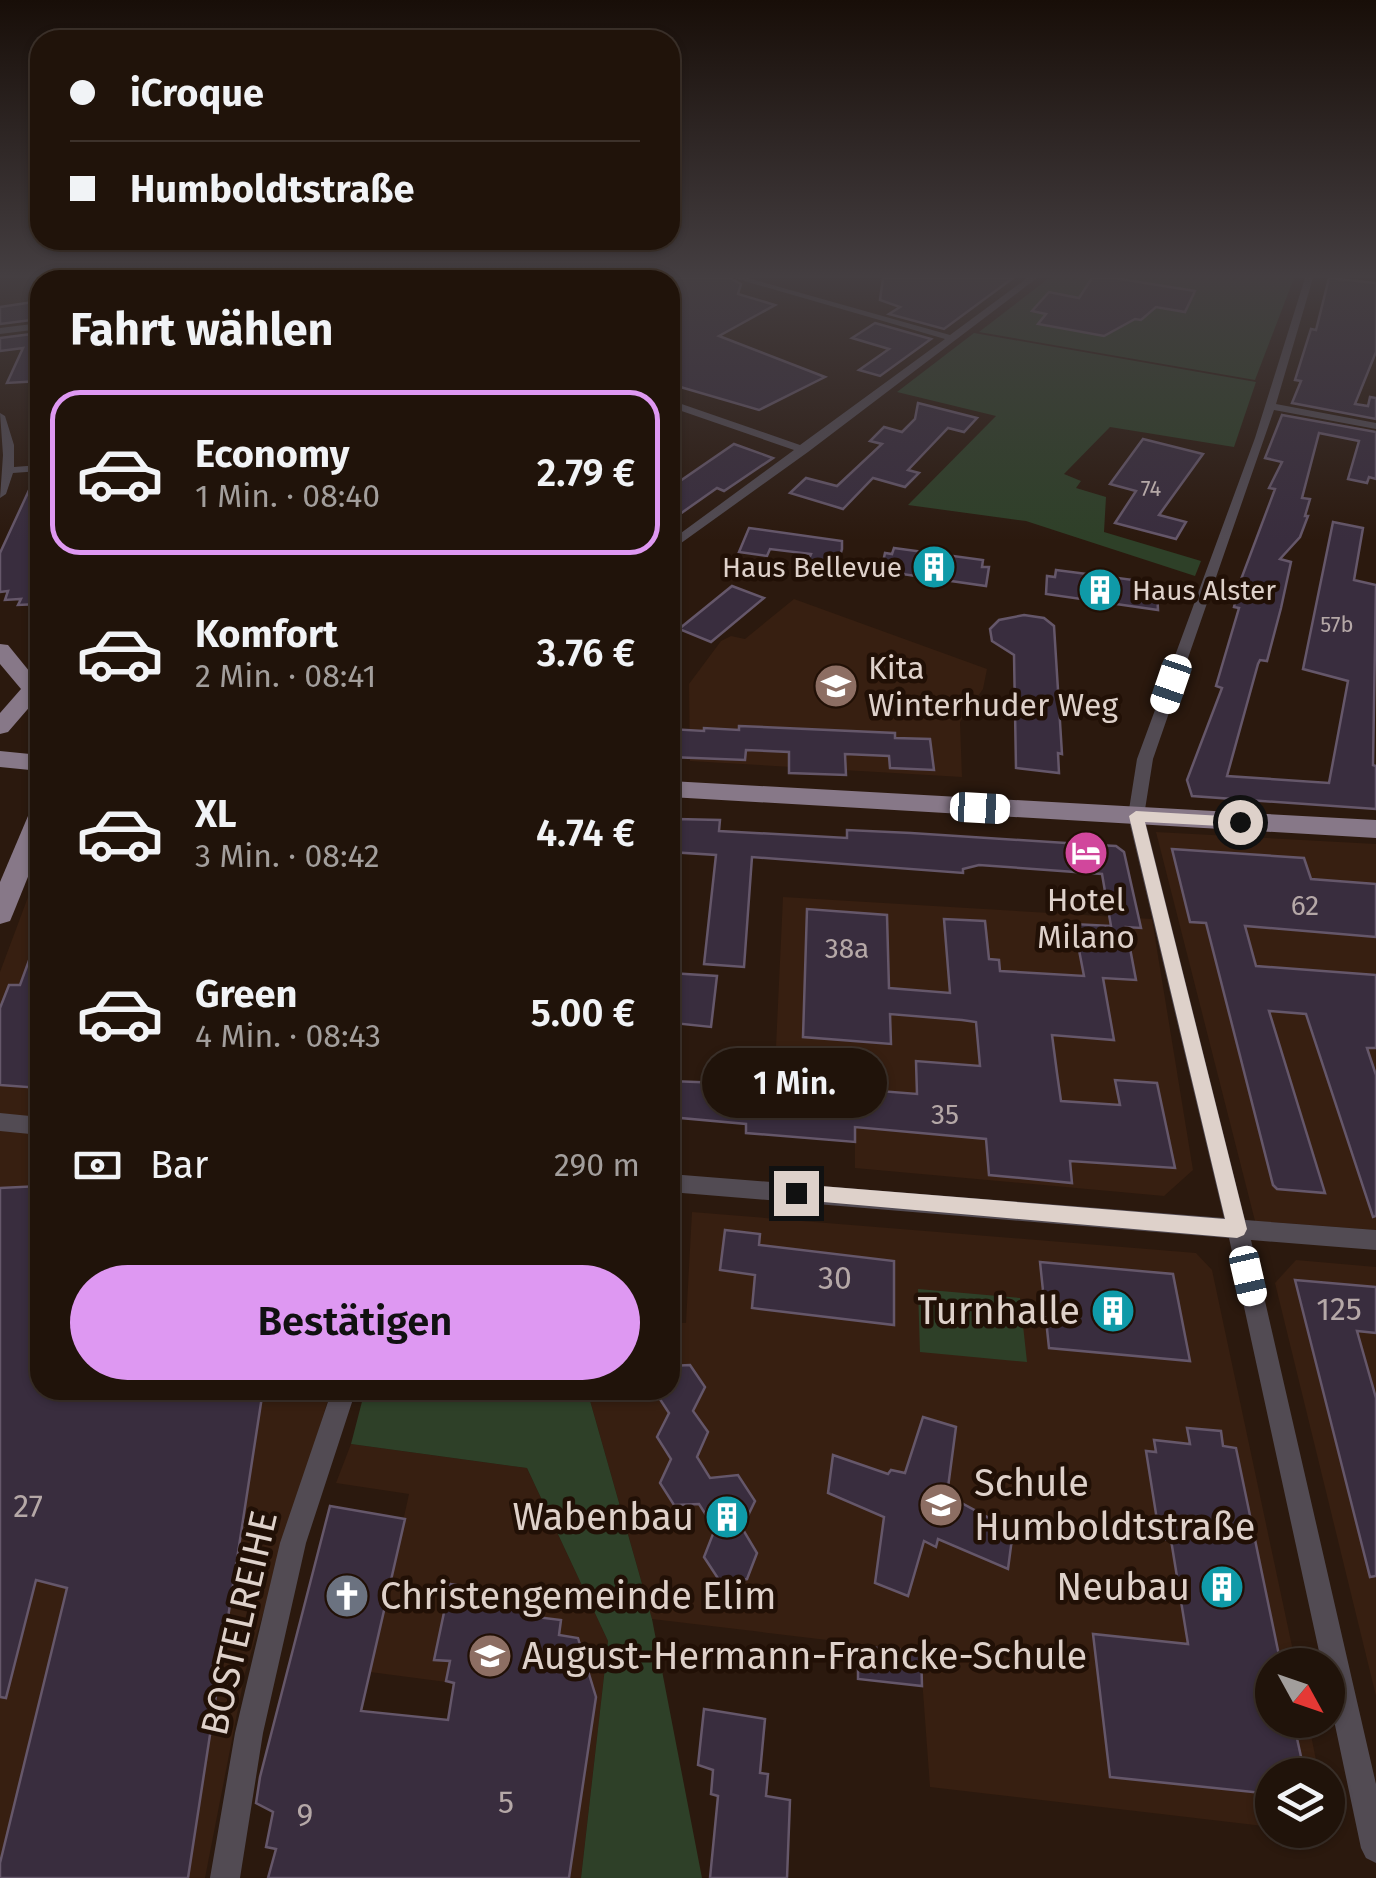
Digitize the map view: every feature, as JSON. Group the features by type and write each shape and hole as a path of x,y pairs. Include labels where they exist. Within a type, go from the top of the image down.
{"main road":[{"path":"0,650 30,682"},
{"path":"0,726 30,698"},
{"path":"0,759 30,762"},
{"path":"680,790 1376,829"},
{"path":"0,914 30,840"}],"street":[{"path":"680,539 915,366"},
{"path":"1282,366 1145,759 1136,816 1237,1229 1376,1848"},
{"path":"1269,406 1376,426"},
{"path":"680,407 804,450"},
{"path":"0,416 8,444 0,494"},
{"path":"3,470 30,469"},
{"path":"0,1122 30,1125"},
{"path":"680,1184 1376,1240"},
{"name":"BOSTELREIHE","path":"225,1878 250,1732 293,1543 341,1400"}],"shaded area":[{"name":"Kita Winterhuder Weg","path":"794,599 987,669 983,689 960,722 962,777 690,761 689,684 721,641 731,636 745,639"},
{"path":"1156,832 1376,844 1376,1230 1255,1221"},
{"path":"30,892 30,1400 328,1400 245,1673 205,1878 0,1878 0,972"},
{"path":"783,897 1152,919 1193,1170 1164,1196 855,1168 855,1054 776,1047"},
{"name":"Schule Humboldtstraße","path":"692,1212 1196,1253 1212,1270 1292,1648 1255,1648 1255,1738 1312,1738 1316,1758 1255,1758 1255,1825 930,1787 920,1651 652,1619 590,1400 680,1400 680,1323 686,1323"},
{"path":"1296,1260 1376,1267 1376,1696 1275,1283"},
{"name":"August-Hermann-Francke-Schule","path":"351,1444 527,1468 608,1641 581,1878 417,1878 454,1683 370,1672 409,1494 336,1483"}],"green space":[{"path":"931,366 1162,366 1256,382 1234,447 1110,427 1064,474 1081,481 1076,488 1106,497 1104,532 1201,561 1195,576 1026,521 908,505 996,416 897,392"},
{"path":"1172,366 1260,366 1255,380"},
{"path":"918,1289 1020,1298 1027,1362 920,1352"},
{"path":"362,1400 590,1400 652,1619 702,1878 581,1878 608,1641 527,1468 351,1444"}],"building":[{"path":"15,366 30,366 30,382 7,383"},
{"path":"680,366 796,366 825,377 759,410 680,387"},
{"path":"865,366 894,366 880,376 859,370"},
{"path":"1300,366 1370,366 1355,404 1368,406 1370,397 1376,398 1376,419 1292,403 1301,381 1295,380"},
{"path":"918,403 977,418 964,432 948,428 908,470 919,473 905,487 873,478 843,509 790,493 806,478 837,486 882,444 870,441 884,427 902,432 915,419"},
{"path":"1282,415 1376,432 1376,479 1369,477 1367,483 1348,479 1359,441 1319,433 1302,498 1310,499 1308,516 1300,537 1280,559 1291,562 1281,608 1267,661 1260,660 1258,664 1227,776 1329,783 1348,681 1303,669 1333,522 1363,528 1354,580 1376,585 1376,809 1192,796 1187,780 1222,688 1216,686 1239,608 1234,607 1240,582 1275,489 1269,488 1282,462 1265,458"},
{"path":"1143,439 1203,454 1159,515 1186,522 1176,539 1115,523 1136,491 1110,484"},
{"path":"734,444 773,458 724,491 717,488 680,514 680,481"},
{"path":"30,488 30,604 18,605 21,599 5,600 8,591 0,592 0,553"},
{"path":"749,528 842,541 837,565 808,561 811,554 770,549 767,556 739,552"},
{"name":"Haus Bellevue","path":"894,548 983,560 982,567 989,567 986,586 881,571 885,553 892,554"},
{"name":"Haus Alster","path":"1056,570 1149,582 1149,589 1157,591 1158,610 1046,594 1047,576 1055,577"},
{"path":"732,586 764,598 711,642 680,628"},
{"path":"1024,615 1044,618 1054,626 1062,754 1058,753 1059,773 1016,768 1014,655 992,641 990,629 999,620"},
{"path":"739,726 895,733 895,738 930,739 934,770 890,768 889,756 845,754 846,775 789,773 789,752 746,750 745,760 680,757 680,730 739,730"},
{"path":"680,819 720,820 719,831 847,838 847,830 1116,846 1124,852 1141,928 1126,927 1136,980 1103,978 1114,1040 1052,1035 1061,1101 1120,1105 1115,1080 1157,1083 1175,1168 1070,1161 1072,1183 989,1175 986,1139 855,1127 855,1142 746,1133 746,1124 680,1118 680,1081 750,1084 748,1097 855,1106 855,1089 917,1094 916,1061 980,1066 976,1022 890,1014 891,1044 803,1037 807,909 887,915 889,988 950,993 944,919 985,921 989,959 999,960 1000,971 1084,976 1074,924 1111,926 1102,874 979,865 963,869 963,873 752,857 744,967 704,964 716,855 680,853"},
{"path":"1172,849 1304,858 1311,879 1376,884 1376,937 1245,926 1256,966 1376,975 1376,1048 1367,1048 1376,1075 1376,1216 1373,1217 1306,1014 1269,1011 1325,1193 1277,1189 1273,1185 1206,923 1190,922"},
{"path":"30,958 30,1087 0,1085 0,1008 9,985 20,985"},
{"path":"680,974 717,976 711,1027 680,1024"},
{"path":"30,1186 30,1400 261,1400 188,1878 0,1878 0,1863 67,1588 36,1580 6,1698 0,1697 0,1188"},
{"path":"725,1230 760,1234 759,1245 894,1261 894,1325 752,1308 755,1275 720,1270"},
{"name":"Turnhalle","path":"1040,1262 1173,1274 1190,1361 1049,1348"},
{"path":"1295,1280 1376,1287 1376,1333 1357,1331 1376,1398 1376,1576 1370,1577"},
{"name":"Wabenbau","path":"690,1365 705,1387 693,1411 708,1432 697,1457 710,1478 738,1475 755,1501 742,1528 757,1553 747,1579 721,1583 704,1557 715,1529 699,1504 674,1505 660,1483 671,1459 657,1437 669,1413 661,1400 680,1400 680,1366"},
{"path":"923,1417 956,1427 947,1495 1013,1531 1008,1569 938,1539 936,1547 924,1541 908,1596 875,1583 884,1517 828,1493 833,1455 888,1474 891,1470 905,1473"},
{"name":"Neubau","path":"1187,1428 1221,1431 1223,1446 1236,1448 1277,1648 1255,1648 1255,1738 1297,1738 1301,1758 1255,1758 1255,1792 1110,1777 1093,1634 1188,1644 1171,1540 1160,1539 1146,1451 1156,1452 1154,1440 1190,1444"},
{"path":"330,1506 405,1519 361,1711 448,1720 454,1683 446,1681 450,1661 434,1660 450,1584 540,1599 536,1617 561,1620 559,1635 578,1638 596,1697 569,1878 268,1878 276,1849 266,1847 273,1812 256,1803 260,1777"},
{"path":"858,1646 921,1652 922,1686 858,1679"},
{"path":"704,1709 765,1719 760,1773 768,1774 766,1796 790,1800 787,1878 710,1878 718,1796 711,1794 713,1770 698,1765"}],"place":[{"name":"Haus Bellevue","path":"934,567"},
{"name":"Haus Alster","path":"1100,590"},
{"name":"Kita Winterhuder Weg","path":"836,686"},
{"name":"Hotel Milano","path":"1086,853"},
{"name":"Turnhalle","path":"1113,1311"},
{"name":"Schule Humboldtstraße","path":"941,1505"},
{"name":"Wabenbau","path":"727,1517"},
{"name":"Neubau","path":"1222,1587"},
{"name":"Christengemeinde Elim","path":"347,1596"},
{"name":"August-Hermann-Francke-Schule","path":"490,1656"}],"route":[{"path":"796,1193 1237,1229 1136,816 1240,822"}]}
